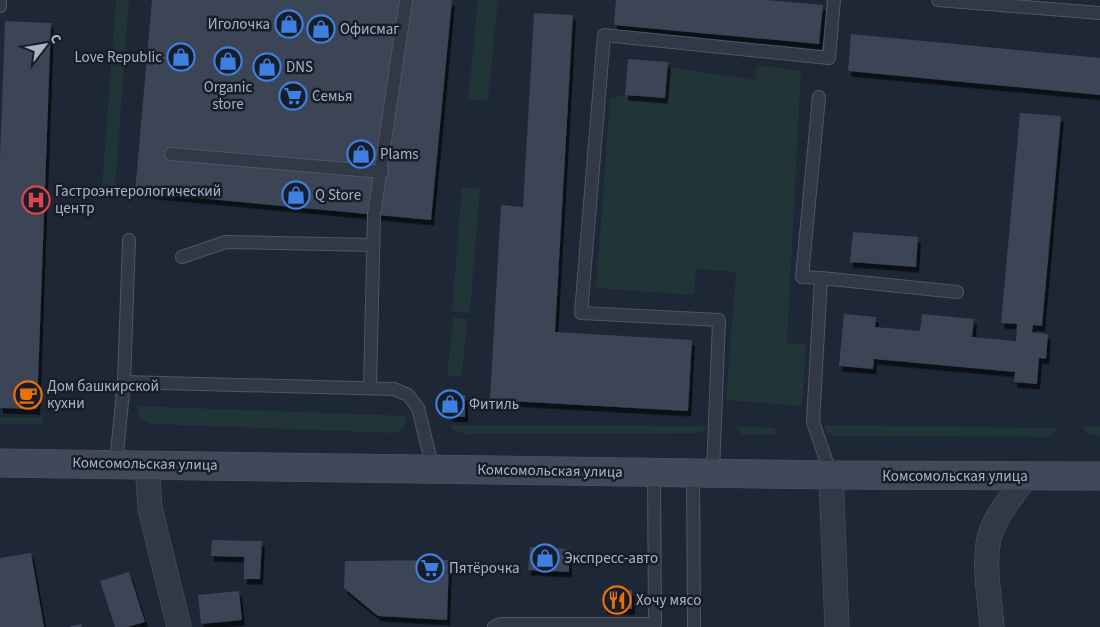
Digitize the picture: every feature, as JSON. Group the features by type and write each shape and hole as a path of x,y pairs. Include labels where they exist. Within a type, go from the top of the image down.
{"main road":[{"name":"Комсомольская улица","path":"0,463 116,463 654,473 1100,476"}],"street":[{"path":"147,464 150,508 180,627"},
{"path":"831,475 837,627"},
{"path":"992,627 987,558 989,538 1026,476"}],"lane":[{"path":"0,0 0,5"},
{"path":"370,388 374,215 382,172 406,0"},
{"path":"694,627 703,472 719,320 581,313 604,35 830,58 834,0"},
{"path":"938,0 1100,13"},
{"path":"819,97 802,277 957,292"},
{"path":"170,154 382,172"},
{"path":"116,463 124,382 129,240"},
{"path":"182,257 226,242 374,245"},
{"path":"821,278 813,422 831,475"},
{"path":"124,382 394,389 408,395 418,408 433,469"},
{"path":"494,627 500,624 655,625 654,473"}],"green space":[{"path":"116,0 129,0 115,188 102,187"},
{"path":"478,0 498,0 488,101 468,99"},
{"path":"757,65 801,71 787,343 806,344 802,406 726,400 736,272 696,269 694,295 596,288 610,99 625,95 668,67 755,80"},
{"path":"462,187 480,189 470,313 452,311"},
{"path":"453,318 467,319 462,377 447,375"},
{"path":"137,406 407,416 403,430 393,433 154,424 146,422 139,417"},
{"path":"0,417 45,417 41,424 0,424"},
{"path":"450,425 707,426 703,432 697,433 465,434 455,431"},
{"path":"824,425 1058,428 1050,437 835,436 826,432"},
{"path":"734,426 775,428 775,435 741,434"},
{"path":"1082,426 1100,426 1100,437 1086,433"}],"building":[{"name":"Семья","path":"152,0 452,0 431,220 135,192"},
{"path":"616,0 766,0 823,5 819,44 614,25"},
{"path":"534,13 573,15 555,332 692,340 688,411 490,400 501,205 523,207"},
{"path":"5,21 51,23 37,409 0,408 0,159"},
{"path":"851,34 1100,58 1100,95 848,71"},
{"path":"628,59 668,62 665,98 625,95"},
{"path":"1020,113 1061,116 1042,326 1033,325 1032,332 1048,334 1046,359 1039,358 1037,384 1014,382 1015,372 874,359 873,369 839,366 844,314 876,317 875,327 920,331 922,314 974,319 972,337 1016,341 1017,324 1001,323"},
{"path":"853,232 918,237 916,267 850,262"},
{"path":"450,395 465,395 465,417 449,416"},
{"path":"212,540 262,541 260,579 244,579 244,557 211,556"},
{"path":"530,547 569,549 569,572 528,570"},
{"path":"31,553 44,627 0,627 0,558"},
{"path":"449,560 447,620 378,616 344,588 345,561"},
{"path":"129,572 145,622 127,627 115,627 100,581"},
{"path":"604,590 632,590 632,609 604,609"},
{"path":"239,591 242,620 201,624 198,595"},
{"path":"81,624 82,627 70,627 70,626"}],"place":[{"name":"Иголочка","path":"289,24"},
{"name":"Офисмаг","path":"321,29"},
{"name":"Love Republic","path":"181,57"},
{"name":"Organic store","path":"228,61"},
{"name":"DNS","path":"267,67"},
{"name":"Семья","path":"293,96"},
{"name":"Plams","path":"361,154"},
{"name":"Q Store","path":"296,195"},
{"name":"Гастроэнтерологический центр","path":"36,200"},
{"name":"Дом башкирской кухни","path":"28,395"},
{"name":"Фитиль","path":"450,404"},
{"name":"Экспресс-авто","path":"545,558"},
{"name":"Пятёрочка","path":"430,568"},
{"name":"Хочу мясо","path":"617,600"}]}
